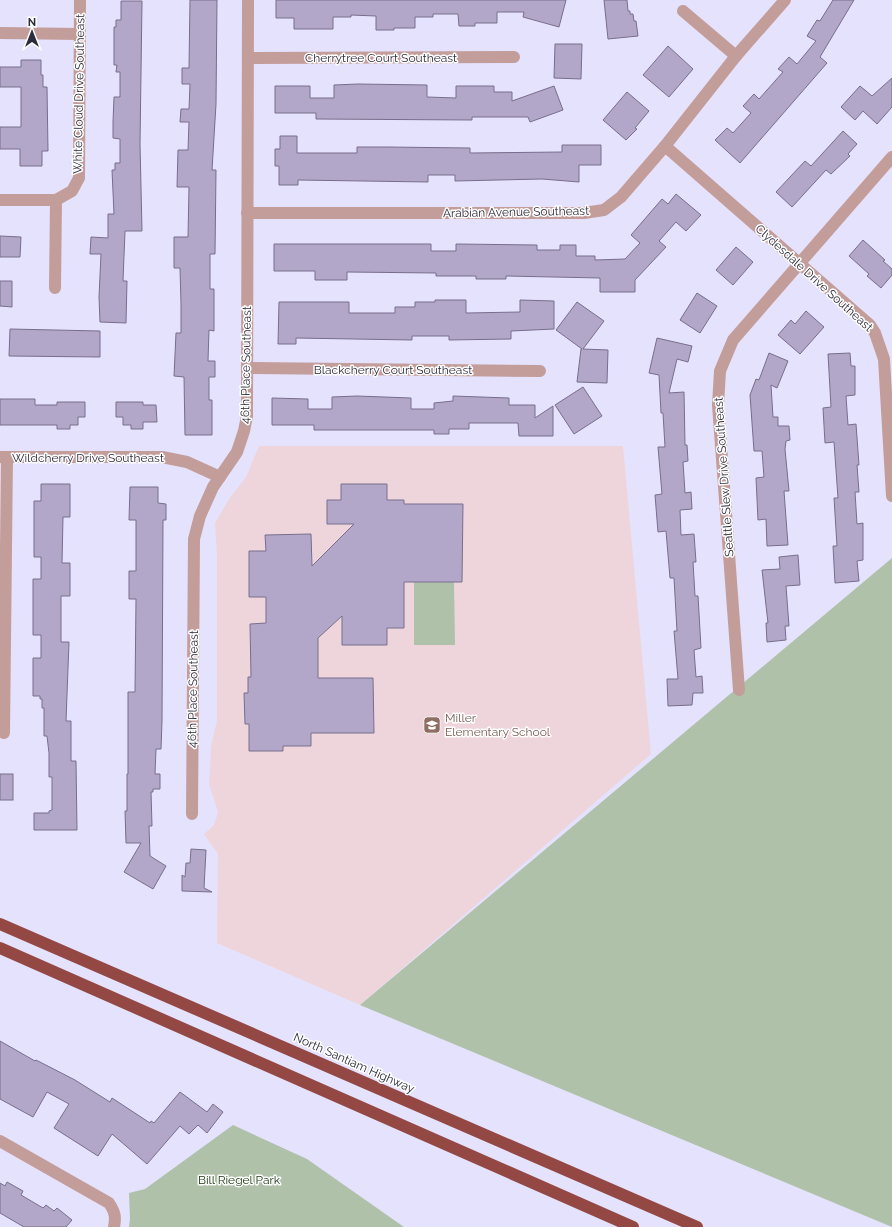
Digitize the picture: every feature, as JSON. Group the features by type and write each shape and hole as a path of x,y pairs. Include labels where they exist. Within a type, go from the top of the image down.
{"highway":[{"name":"North Santiam Highway","path":"0,924 697,1227"},
{"path":"0,948 633,1227"}],"street":[{"name":"White Cloud Drive Southeast","path":"56,200 72,190 79,178 80,0"},
{"name":"46th Place Southeast","path":"192,814 194,539 200,516 220,477 237,452 247,416 248,0"},
{"name":"Arabian Avenue Southeast","path":"247,213 584,213 604,210 620,197 665,146 736,56 785,0"},
{"path":"683,11 736,56"},
{"path":"0,33 80,34"},
{"name":"Cherrytree Court Southeast","path":"248,58 514,57"},
{"name":"Clydesdale Drive Southeast","path":"665,146 800,262 870,325 875,333 884,359 892,496"},
{"name":"Seattle Slew Drive Southeast","path":"739,690 718,405 720,372 733,340 892,157"},
{"path":"0,200 56,200 55,288"},
{"name":"Blackcherry Court Southeast","path":"247,368 540,371"},
{"path":"3,457 4,733"},
{"name":"Wildcherry Drive Southeast","path":"3,457 162,457 187,462 220,477"},
{"path":"0,1141 109,1204 114,1210 116,1219 114,1227"}],"shaded area":[{"name":"Miller Elementary School","path":"259,446 623,446 651,754 360,1005 217,943 218,854 204,834 214,825 218,812 209,784 211,746 217,721 217,555 215,523 229,499 246,477"}],"green space":[{"path":"892,558 892,1227 360,1005"},
{"path":"414,582 454,582 455,645 414,645"},
{"name":"Bill Riegel Park","path":"233,1125 307,1159 404,1227 129,1227 129,1193 145,1189"}],"building":[{"path":"190,0 217,0 216,104 212,170 216,170 215,254 210,254 210,289 214,289 214,331 209,330 208,361 215,361 215,377 209,377 209,400 212,400 212,435 185,435 184,377 174,376 176,333 181,333 181,304 180,268 174,268 174,237 188,237 189,187 177,187 178,150 188,150 189,122 180,122 181,109 189,109 190,84 182,84 182,68 189,68"},
{"path":"276,0 566,0 559,27 523,17 524,12 497,12 497,23 475,23 475,26 459,26 458,14 433,14 433,17 415,17 415,28 376,30 376,16 351,15 351,17 333,17 333,29 294,29 294,18 276,18"},
{"path":"604,0 627,0 628,11 630,11 630,14 633,14 634,21 636,21 638,36 608,39"},
{"path":"833,0 854,0 820,57 827,63 740,163 715,140 727,128 733,133 751,113 743,106 754,94 759,99 783,72 778,69 789,57 797,64 816,41 807,36 817,20 820,21"},
{"path":"121,1 142,1 140,144 142,231 125,231 123,281 127,281 126,323 100,322 99,297 101,254 90,254 91,237 108,238 108,214 114,214 112,170 115,170 115,163 120,163 120,139 113,138 114,97 120,97 120,72 116,72 117,65 114,65 114,27 116,27 116,20 121,20"},
{"path":"555,44 582,44 581,79 554,78"},
{"path":"668,46 693,69 669,97 643,75"},
{"path":"21,60 41,60 43,87 47,87 48,151 42,151 42,166 20,166 20,149 0,149 0,127 21,127 21,87 0,87 0,67 21,67"},
{"path":"892,78 892,107 877,124 863,111 855,120 841,107 860,86 872,96"},
{"path":"334,85 427,85 427,97 456,98 456,86 494,86 494,92 512,92 512,101 554,86 563,110 530,122 528,117 472,117 472,120 316,119 316,113 275,113 275,86 310,86 310,98 334,98"},
{"path":"627,92 649,111 635,128 637,129 626,140 603,120"},
{"path":"843,131 857,144 848,154 850,156 831,174 826,170 792,207 776,192 805,161 811,166"},
{"path":"280,136 297,136 297,153 357,153 357,147 470,148 470,153 562,152 562,145 601,145 601,165 579,165 579,182 542,179 455,181 455,175 428,175 428,182 298,180 298,185 279,185 279,166 275,166 275,149 280,149"},
{"path":"676,194 701,215 686,231 676,222 659,241 666,247 635,280 635,292 600,292 600,278 506,276 506,279 476,279 476,276 436,276 436,273 347,272 347,280 315,280 315,271 274,271 274,244 431,244 431,251 456,251 456,244 537,245 537,250 560,250 560,245 576,245 576,256 595,256 595,260 625,259 640,243 631,235 662,199 668,204"},
{"path":"0,236 21,237 20,257 0,257"},
{"path":"863,240 885,260 883,261 892,269 892,275 881,288 867,276 869,274 849,256"},
{"path":"736,247 753,262 733,285 716,270"},
{"path":"0,281 12,281 12,307 0,306"},
{"path":"697,293 717,306 700,333 680,320"},
{"path":"435,300 466,300 466,313 520,312 520,300 554,301 554,329 511,331 511,339 449,340 449,336 412,336 412,340 296,338 296,344 278,344 279,302 349,302 349,313 395,313 395,307 415,307 415,302 435,302"},
{"path":"577,302 604,321 583,349 608,350 607,383 577,382 582,349 556,330"},
{"path":"806,311 824,327 800,354 778,335 791,320 795,324"},
{"path":"10,329 100,331 100,357 9,356"},
{"path":"657,338 692,346 688,362 677,359 669,393 684,392 685,445 687,445 688,461 683,462 685,493 691,492 692,509 680,510 681,535 694,534 696,562 693,562 695,596 698,596 701,648 694,650 696,677 702,676 703,693 693,693 692,705 668,706 667,679 678,679 674,631 677,631 674,578 670,578 666,531 658,532 655,495 662,494 658,447 665,447 659,375 649,373"},
{"path":"769,353 788,361 777,388 771,385 773,417 778,417 778,426 789,426 790,440 786,441 785,449 789,491 784,491 788,545 767,546 766,519 758,520 756,478 764,477 762,451 754,451 750,395 756,379 759,380"},
{"path":"850,353 851,366 855,366 855,395 846,396 848,425 856,424 859,492 855,492 857,524 863,523 863,560 857,561 859,581 835,583 833,546 837,546 834,498 838,498 834,442 825,443 823,408 831,407 828,354"},
{"path":"583,387 602,416 574,434 555,405"},
{"path":"357,396 411,398 411,409 434,409 434,403 453,401 453,396 509,398 509,405 535,405 535,418 553,406 553,436 519,436 518,423 469,423 469,429 449,429 449,434 434,434 434,430 314,430 314,425 272,425 272,398 308,399 308,409 332,409 332,397"},
{"path":"0,399 35,399 35,405 57,405 57,402 85,402 85,417 78,417 78,425 70,425 70,429 57,429 57,425 0,425"},
{"path":"116,402 143,402 143,405 156,405 157,422 143,422 143,429 131,429 131,425 123,425 123,417 116,417"},
{"path":"41,484 70,484 70,517 63,517 62,563 70,563 70,596 61,596 61,642 69,642 66,721 71,721 71,761 76,761 77,830 34,830 34,813 49,813 49,811 52,810 52,777 49,777 47,736 44,736 44,708 42,708 42,699 40,699 40,696 33,696 33,658 41,658 41,635 33,635 33,579 41,579 41,557 34,557 34,501 41,501"},
{"path":"341,484 387,484 387,500 404,500 404,504 463,504 462,582 404,582 404,628 387,628 387,645 342,645 342,616 318,638 318,678 373,678 374,733 311,733 311,746 283,746 283,751 249,751 249,724 245,724 244,693 248,693 248,677 251,677 250,624 266,623 266,597 249,597 249,551 266,551 265,535 311,534 312,566 354,524 327,524 327,500 341,500"},
{"path":"130,487 158,487 158,503 166,504 166,520 163,520 161,749 156,749 155,774 160,774 160,789 153,789 153,792 151,792 152,826 149,826 150,856 166,866 153,889 124,872 141,843 126,843 125,811 127,811 128,774 128,692 135,692 136,599 129,599 129,571 136,571 136,520 129,520"},
{"path":"798,555 800,585 786,586 789,626 785,626 786,640 767,642 766,623 768,623 762,570 780,569 779,557"},
{"path":"0,774 13,774 13,800 0,800"},
{"path":"191,849 206,850 204,888 212,892 182,891 182,875 185,877 186,863 190,863"},
{"path":"0,1041 35,1061 36,1060 75,1080 110,1102 112,1098 150,1123 151,1121 154,1123 180,1092 207,1112 213,1104 223,1112 207,1133 198,1125 189,1134 180,1126 147,1164 112,1134 98,1156 54,1128 69,1104 47,1092 33,1117 0,1099"},
{"path":"7,1182 23,1191 21,1195 43,1208 46,1205 54,1211 57,1208 72,1220 66,1227 24,1227 0,1213 0,1183 5,1186"}],"place":[{"name":"Miller Elementary School","path":"432,725"}]}
